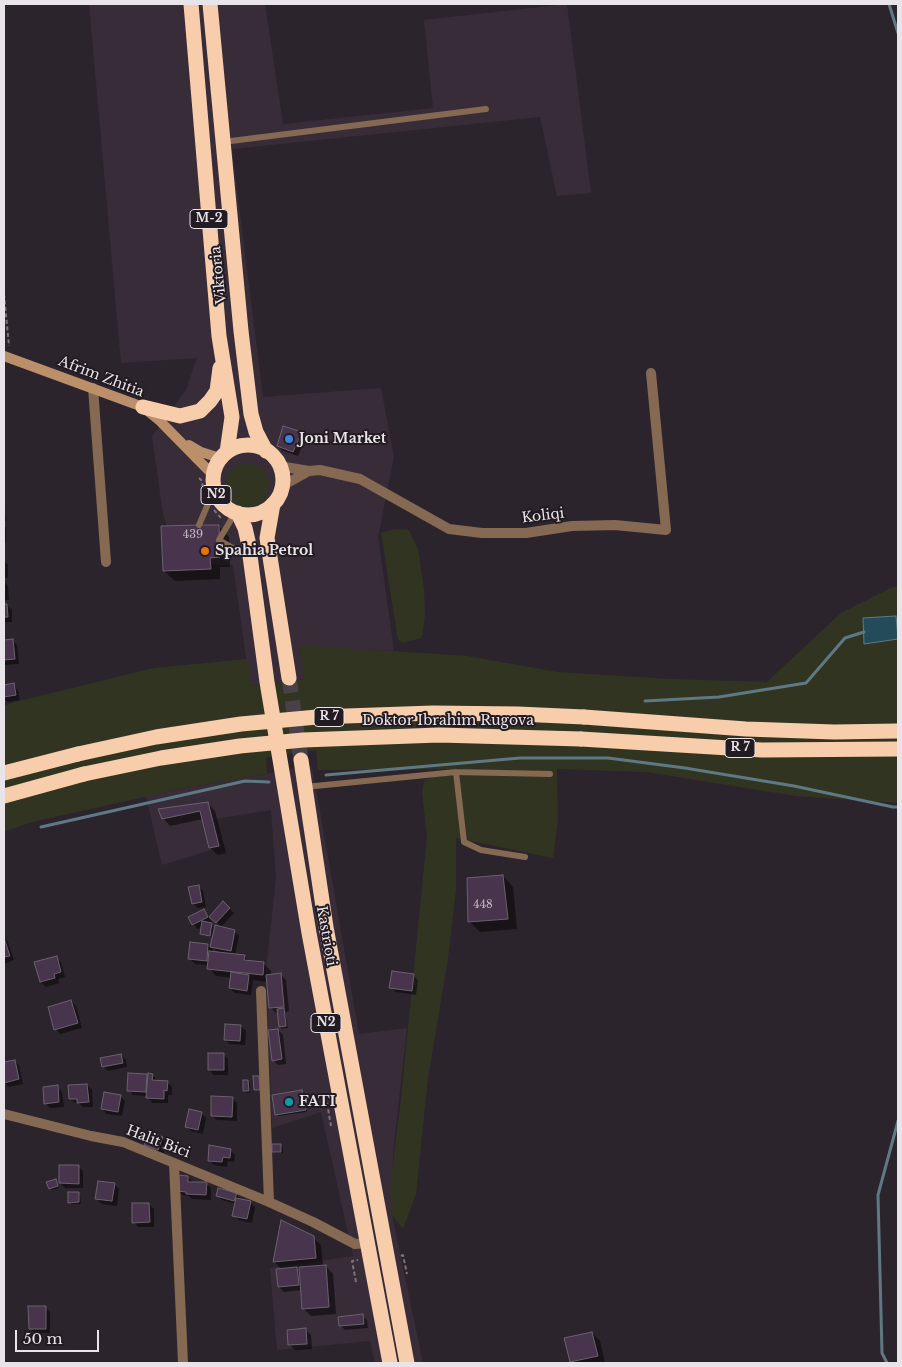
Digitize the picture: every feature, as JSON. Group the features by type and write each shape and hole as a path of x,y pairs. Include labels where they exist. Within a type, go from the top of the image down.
{"highway":[{"name":"Viktoria","path":"191,4 219,336 232,417 224,455"},
{"name":"Viktoria","path":"210,4 222,142 251,414 256,432 266,451"},
{"path":"143,407 180,416 200,411 217,391 220,371 219,336"},
{"path":"224,455 236,447 246,445 256,447 274,457 282,475 282,486 279,496 273,504 267,538 288,678"},
{"name":"N2","path":"224,455 213,475 212,497 222,504 234,517 257,514 273,504"},
{"name":"Kastrioti","path":"234,517 245,528 267,682 361,1244 390,1363"},
{"name":"Doktor Ibrahim Rugova","path":"4,773 156,737 241,724 317,717 433,713 518,714 746,729 834,732 898,731"},
{"name":"Doktor Ibrahim Rugova","path":"4,796 84,774 161,758 240,746 303,740 439,735 582,739 762,750 898,749"},
{"name":"Kastrioti","path":"301,760 326,927 407,1363"}],"street":[{"name":"Afrim Zhitia","path":"7,357 143,407 180,440 213,475"},
{"name":"Koliqi","path":"279,466 309,472 320,470 360,479 449,529 482,534 526,533 572,526 614,525 666,530 651,373"},
{"path":"93,388 106,562"},
{"name":"Afrim Zhitia","path":"180,440 201,452 224,455"},
{"path":"282,486 309,472"},
{"path":"260,991 269,1202"},
{"name":"Halit Bici","path":"4,1114 123,1142 269,1202 361,1244"},
{"path":"174,1164 183,1363"}],"lane":[{"path":"222,142 486,109"},
{"path":"199,525 212,497"},
{"path":"234,517 219,540 250,558"},
{"path":"305,787 456,772 550,774"},
{"path":"456,772 464,842 481,850 525,857"}],"path":[{"path":"4,294 7,357"},
{"path":"196,474 202,481 203,495 212,497 234,517"},
{"path":"326,1100 332,1129"},
{"path":"356,1282 352,1261 358,1260 361,1244"},
{"path":"396,1257 403,1256 407,1274"}],"shaded area":[{"path":"89,4 265,4 283,124 433,108 424,20 567,4 591,193 557,196 540,117 232,149 263,397 381,388 394,457 378,537 394,651 299,646 305,679 250,686 233,565 179,563 163,514 152,436 186,390 197,358 121,363"},
{"path":"312,766 359,1034 407,1028 393,1153 392,1215 423,1363 375,1363 370,1341 277,1350 270,1268 353,1256 321,1112 272,1128 266,970 276,878 271,810 215,819 221,847 162,865 146,796"}],"green space":[{"path":"243,463 251,463 263,469 269,485 263,501 251,507 243,507 231,501 225,489 225,481 231,469"},
{"path":"394,529 409,530 418,549 424,589 425,615 422,638 402,643 398,639 381,533"},
{"path":"898,586 898,803 796,796 646,772 557,769 558,819 553,858 456,838 456,889 448,958 428,1078 416,1194 403,1229 392,1215 390,1187 401,1099 427,837 422,792 424,781 436,774 455,778 481,769 318,770 316,750 266,758 267,774 180,789 28,823 4,832 4,706 11,703 154,668 248,659 251,686 304,679 299,645 467,656 557,672 670,679 767,682 841,613"}],"water":[{"path":"896,616 898,639 864,644 863,618"}],"building":[{"name":"Joni Market","path":"283,426 302,432 293,452 277,446"},
{"path":"219,525 220,557 210,558 211,569 163,571 161,526"},
{"path":"4,604 7,604 8,617 4,617"},
{"path":"13,639 15,659 4,660 4,640"},
{"path":"14,683 16,695 4,697 4,685"},
{"path":"208,802 219,846 209,848 200,811 162,819 158,809"},
{"path":"503,875 508,919 468,922 467,878"},
{"path":"199,885 202,902 192,904 188,887"},
{"path":"223,901 230,908 216,923 209,917"},
{"path":"204,909 208,917 192,925 188,917"},
{"path":"202,921 212,923 210,936 200,934"},
{"path":"215,925 235,930 231,951 210,947"},
{"path":"4,938 10,956 4,957"},
{"path":"190,942 208,944 207,961 188,959"},
{"path":"209,951 245,955 244,960 264,962 263,975 207,969"},
{"path":"57,956 61,972 54,974 55,978 40,982 34,962"},
{"path":"392,971 414,974 412,991 389,988"},
{"path":"231,972 249,975 247,991 229,988"},
{"path":"281,973 284,1007 269,1008 266,975"},
{"path":"71,1000 78,1023 54,1030 48,1007"},
{"path":"284,1008 286,1026 279,1027 277,1009"},
{"path":"225,1024 241,1025 240,1041 224,1040"},
{"path":"278,1029 282,1059 272,1061 268,1030"},
{"path":"208,1053 224,1053 224,1070 208,1070"},
{"path":"121,1054 123,1063 102,1067 100,1058"},
{"path":"15,1060 19,1079 4,1083 4,1062"},
{"path":"128,1073 147,1074 146,1092 127,1091"},
{"path":"148,1073 153,1074 152,1080 168,1081 167,1091 164,1090 164,1099 146,1098"},
{"path":"253,1076 259,1076 260,1090 254,1090"},
{"path":"243,1080 248,1080 249,1091 243,1091"},
{"path":"87,1084 89,1102 77,1103 77,1099 69,1099 68,1085"},
{"path":"58,1085 59,1102 44,1104 43,1087"},
{"name":"FATI","path":"302,1090 306,1110 275,1115 272,1095"},
{"path":"104,1092 121,1095 118,1112 101,1109"},
{"path":"211,1096 233,1097 232,1117 211,1116"},
{"path":"189,1109 202,1112 198,1130 185,1127"},
{"path":"149,1132 163,1137 158,1150 144,1145"},
{"path":"272,1144 281,1144 281,1152 272,1152"},
{"path":"209,1145 231,1149 230,1158 223,1157 222,1162 208,1161"},
{"path":"59,1165 79,1165 79,1184 59,1183"},
{"path":"178,1175 188,1176 188,1182 207,1182 206,1195 186,1194 186,1192 177,1191"},
{"path":"56,1179 58,1186 49,1189 46,1182"},
{"path":"98,1181 115,1183 112,1201 95,1199"},
{"path":"218,1188 237,1193 234,1201 216,1196"},
{"path":"68,1192 79,1192 79,1202 68,1203"},
{"path":"236,1198 251,1201 247,1219 232,1216"},
{"path":"132,1203 149,1203 150,1222 132,1223"},
{"path":"281,1220 314,1236 316,1258 273,1262"},
{"path":"326,1265 329,1307 302,1309 299,1267"},
{"path":"297,1267 299,1285 278,1287 276,1269"},
{"path":"28,1306 46,1306 46,1329 29,1329"},
{"path":"363,1314 364,1324 339,1326 338,1317"},
{"path":"306,1328 307,1344 288,1345 287,1330"},
{"path":"592,1332 598,1356 570,1362 564,1338"}],"waterway":[{"path":"889,4 898,33"},
{"path":"645,701 719,697 806,683 845,638 864,632"},
{"path":"326,775 520,758 608,758 685,768 794,786 898,807"},
{"path":"41,827 245,781 269,782"},
{"path":"887,1363 882,1353 878,1195 898,1121"}],"tunnel":[{"path":"289,678 301,760"}],"place":[{"name":"Joni Market","path":"289,439"},
{"name":"Spahia Petrol","path":"205,551"},
{"name":"FATI","path":"289,1102"}]}
